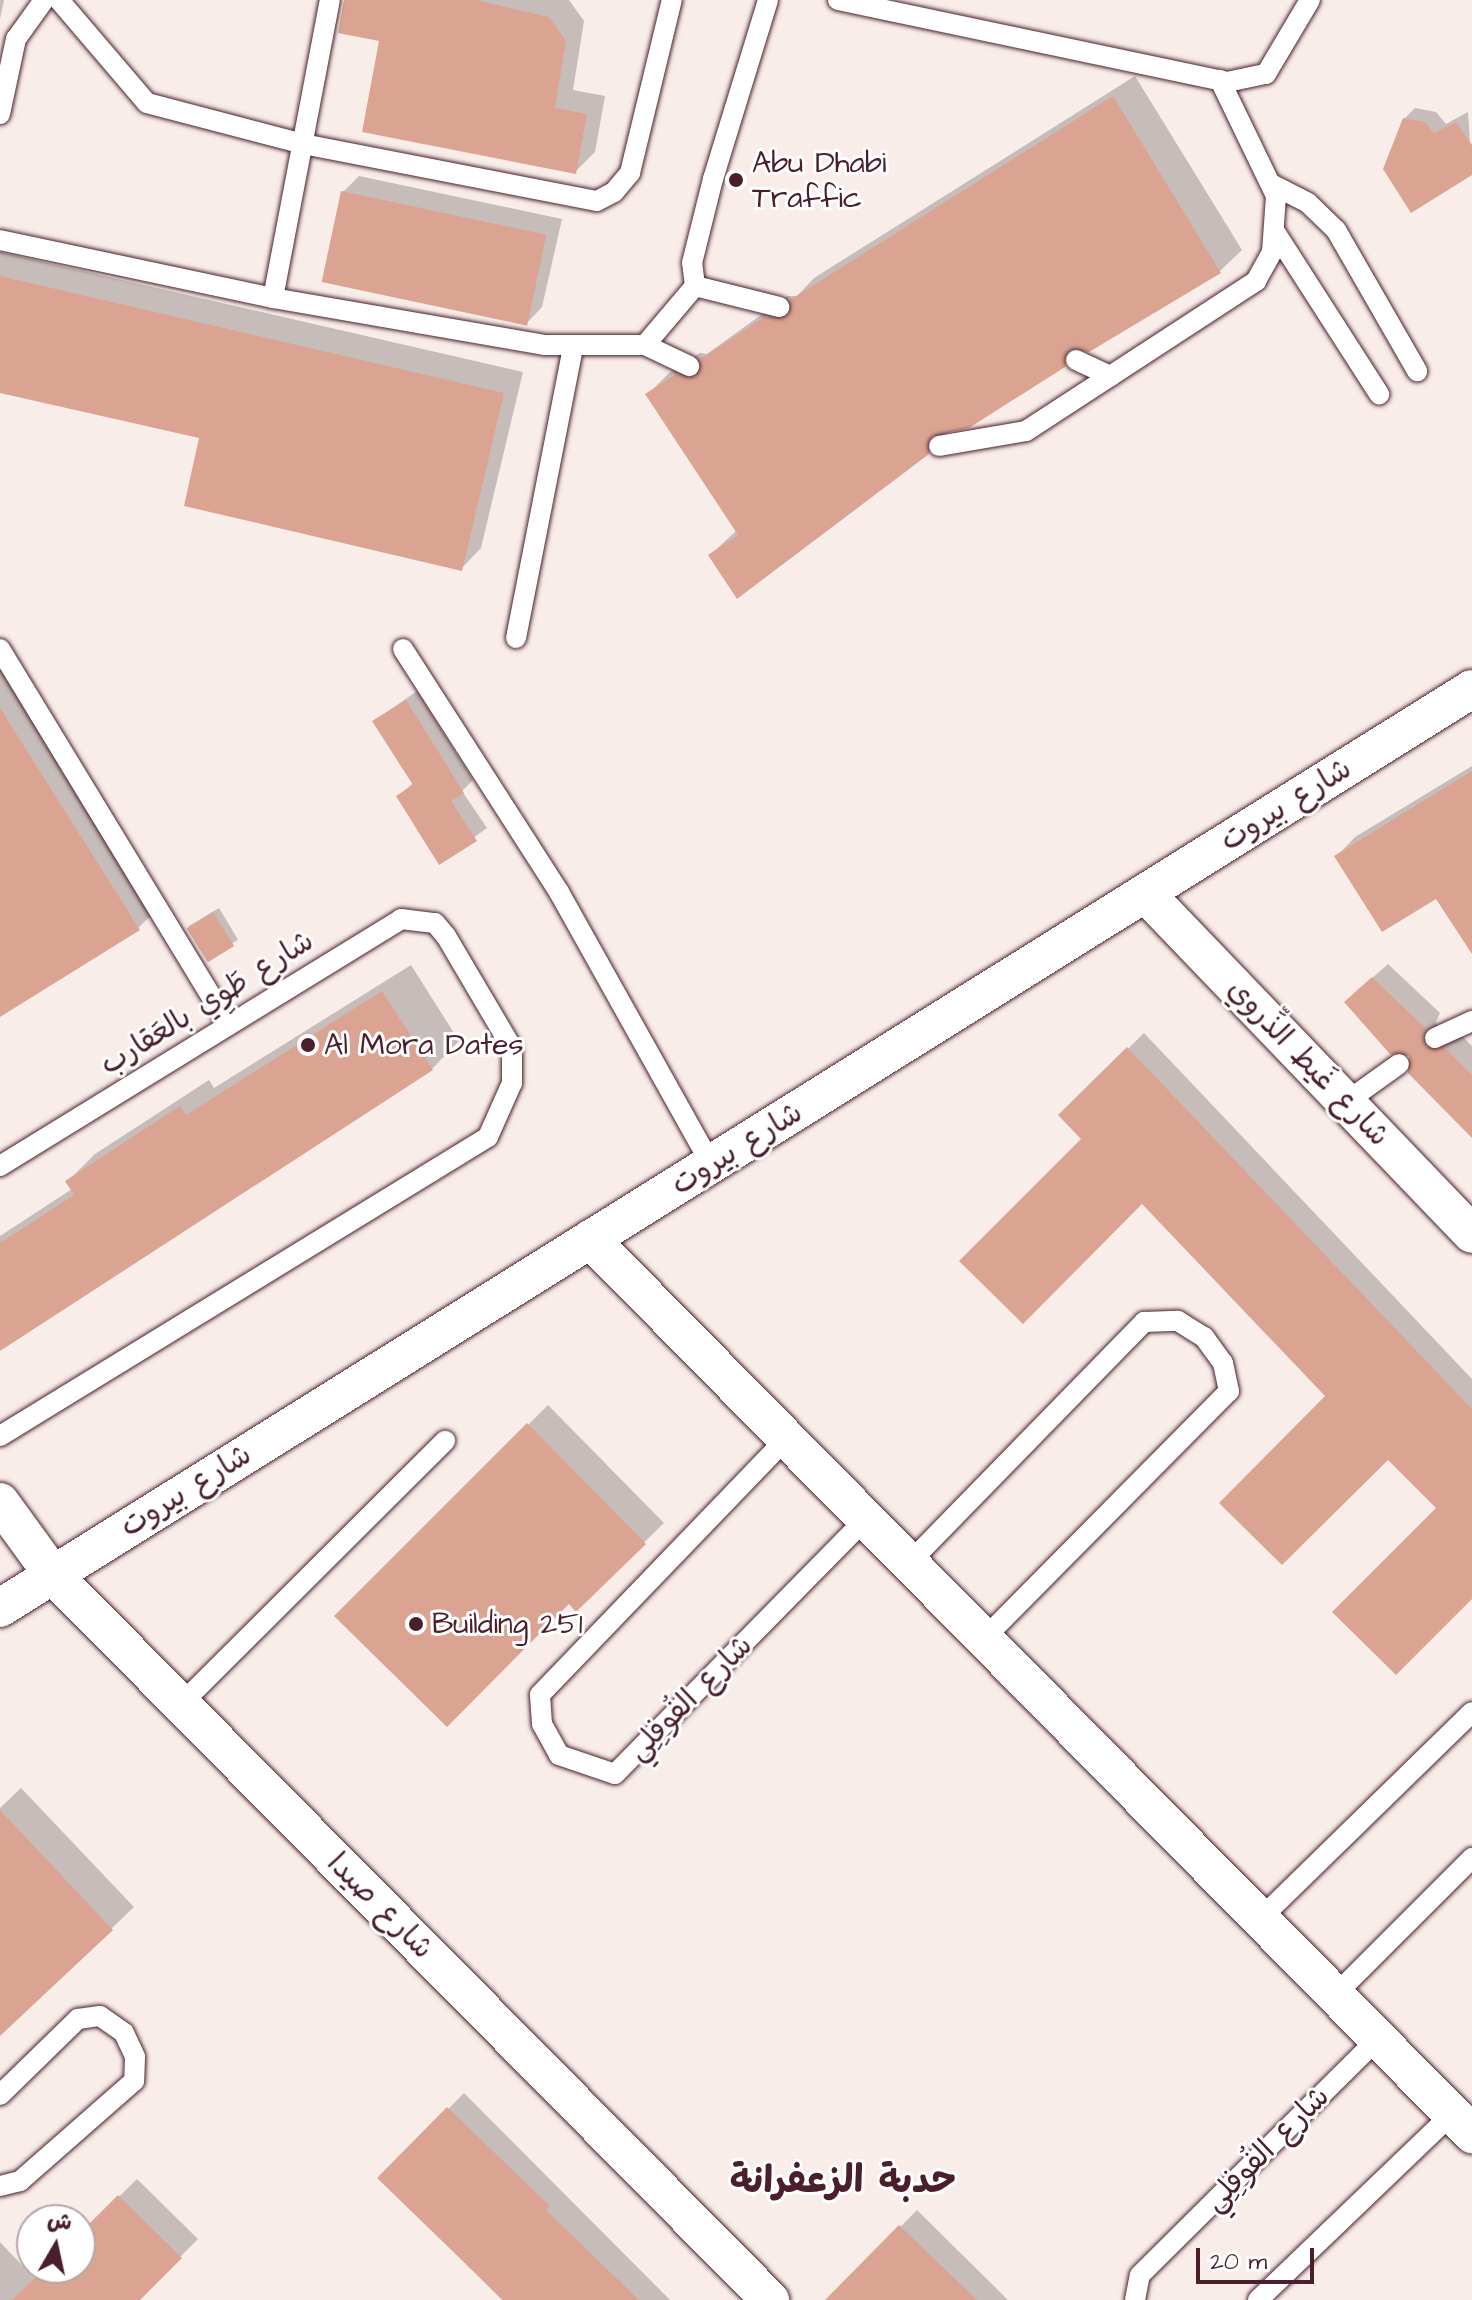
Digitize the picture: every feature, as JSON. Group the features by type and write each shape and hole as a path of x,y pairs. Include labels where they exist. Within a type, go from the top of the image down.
{"street":[{"name":"شارع بيروت","path":"0,1608 1472,689"},
{"name":"شارع غَيط الذِّروي","path":"1145,893 1472,1234"},
{"path":"590,1239 1462,2124"},
{"name":"شارع صيدا","path":"0,1502 53,1575 770,2300"}],"lane":[{"path":"0,114 16,39 44,0"},
{"path":"59,0 147,103 303,144 597,201 614,192 630,173 672,0"},
{"path":"273,298 330,0"},
{"path":"645,345 695,286 692,263 709,193 768,0"},
{"path":"838,0 1220,80 1266,74 1310,0"},
{"path":"939,446 1026,431 1256,281 1272,252 1275,232 1273,185 1220,80"},
{"path":"1273,185 1308,203 1336,230 1417,371"},
{"path":"1275,232 1379,394"},
{"path":"0,240 273,298 573,347 645,345 689,366"},
{"path":"695,286 779,307"},
{"path":"516,638 573,347"},
{"path":"1076,360 1110,376"},
{"path":"0,649 229,1025"},
{"path":"403,649 559,892 712,1166"},
{"name":"شارع طَوِي بالعَقارب","path":"0,1166 401,919 435,923 446,936 512,1048 512,1083 488,1137 0,1436"},
{"path":"1435,1038 1472,1021"},
{"path":"1346,1102 1399,1064"},
{"path":"909,1563 1144,1322 1178,1321 1204,1337 1223,1363 1229,1391 984,1639"},
{"name":"شارع الفُوفِلِي","path":"786,1439 540,1695 542,1724 559,1755 615,1774 866,1519"},
{"path":"181,1704 445,1441"},
{"path":"1260,1919 1472,1712"},
{"path":"1335,1995 1472,1858"},
{"path":"0,2095 78,2019 100,2016 124,2033 135,2057 134,2081 20,2181 0,2186"},
{"name":"شارع الفُوفِلِي","path":"1135,2300 1140,2275 1378,2039"},
{"path":"1258,2300 1462,2124"}],"building":[{"path":"344,0 476,0 549,17 566,41 555,108 587,114 576,174 362,132 379,41 338,33"},
{"path":"1113,96 1221,273 1089,352 1069,349 1065,367 969,428 931,436 929,454 737,599 708,555 738,535 645,394 676,374 696,377 700,359 764,317 788,317 790,300"},
{"path":"1403,118 1425,122 1434,133 1456,122 1472,145 1472,175 1411,213 1383,169"},
{"path":"341,191 546,235 527,326 322,282"},
{"path":"0,276 504,393 462,571 184,506 199,438 0,393"},
{"path":"406,700 464,793 451,801 477,841 439,865 396,796 413,785 372,721"},
{"path":"0,708 140,930 0,1017"},
{"path":"1472,771 1472,954 1436,899 1382,932 1334,856"},
{"path":"213,912 234,946 208,962 187,928"},
{"path":"1372,977 1426,1029 1422,1038 1427,1048 1445,1048 1472,1075 1472,1138 1408,1073 1409,1056 1390,1054 1344,1002"},
{"path":"382,991 433,1070 0,1351 0,1243 74,1195 65,1181 180,1106 186,1115"},
{"path":"1127,1047 1472,1409 1472,1599 1396,1675 1332,1612 1436,1508 1388,1460 1282,1565 1219,1503 1325,1396 1142,1204 1023,1324 959,1261 1081,1139 1058,1115"},
{"path":"527,1423 646,1544 576,1612 569,1604 447,1727 334,1616"},
{"path":"0,1810 113,1930 0,2036"},
{"path":"447,2107 550,2206 546,2210 639,2300 503,2300 377,2178"},
{"path":"118,2195 182,2258 140,2300 12,2300 28,2284 96,2284 96,2217"},
{"path":"899,2225 977,2300 825,2300"}],"place":[{"name":"Abu Dhabi Traffic","path":"736,180"},
{"name":"Al Mora Dates","path":"308,1045"},
{"name":"Building 251","path":"416,1624"}],"district":[{"name":"حدبة الزعفرانة","path":"843,2182"}]}
